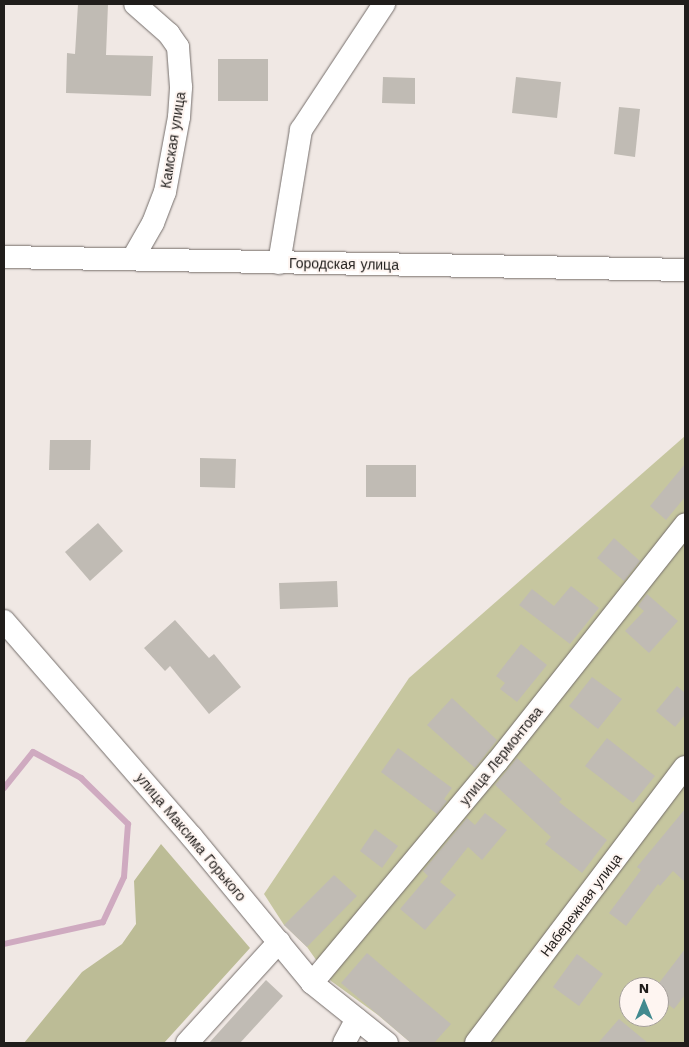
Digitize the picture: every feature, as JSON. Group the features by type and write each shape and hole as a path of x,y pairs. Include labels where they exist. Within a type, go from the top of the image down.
{"street":[{"name":"Камская улица","path":"133,258 153,223 165,192 179,117 181,87 178,48 169,34 135,4"},
{"path":"279,263 301,130 384,4"},
{"name":"Городская улица","path":"4,257 685,270"},
{"name":"улица Лермонтова","path":"312,983 497,762 685,525"},
{"name":"улица Максима Горького","path":"4,621 185,829 312,983 387,1043"},
{"name":"Набережная улица","path":"476,1043 685,767"},
{"path":"187,1043 279,942"},
{"path":"344,1043 357,1019"}],"green space":[{"path":"685,436 685,1043 411,1043 378,1015 331,981 307,947 284,925 264,894 409,678"},
{"path":"161,844 250,948 164,1043 24,1043 82,972 122,944 136,924 134,881"}],"building":[{"path":"78,4 108,4 106,55 153,56 151,96 66,93 67,53 75,54"},
{"path":"218,59 268,59 268,101 218,101"},
{"path":"383,77 415,78 415,104 382,103"},
{"path":"516,77 561,82 557,118 512,113"},
{"path":"619,107 640,109 635,157 614,154"},
{"path":"50,440 91,440 90,470 49,470"},
{"path":"200,458 236,459 235,488 200,487"},
{"path":"685,464 685,497 666,520 650,506"},
{"path":"366,465 416,465 416,497 366,497"},
{"path":"98,523 123,551 90,581 65,552"},
{"path":"614,538 640,561 624,581 597,558"},
{"path":"337,581 338,607 280,609 279,583"},
{"path":"571,586 599,608 570,644 519,605 532,589 554,606"},
{"path":"647,594 678,621 649,653 625,631 644,611 638,606"},
{"path":"175,620 209,658 214,654 241,687 209,714 170,666 165,671 144,648"},
{"path":"521,644 547,665 517,702 500,689 505,683 496,676"},
{"path":"592,677 622,699 598,729 569,706"},
{"path":"677,686 685,693 685,715 675,727 656,711"},
{"path":"452,698 497,740 475,768 427,725"},
{"path":"607,738 655,776 633,803 585,766"},
{"path":"398,748 452,788 444,799 447,801 437,814 381,772"},
{"path":"517,758 562,799 559,802 607,840 582,873 545,844 551,837 495,785"},
{"path":"685,809 685,882 673,871 660,886 658,884 626,926 609,913 641,870 637,867"},
{"path":"485,813 507,830 482,860 468,847 440,882 456,895 425,930 400,909 428,876 423,871 467,818 475,825"},
{"path":"375,829 398,846 382,868 360,851"},
{"path":"334,875 357,896 307,947 284,925"},
{"path":"685,949 685,995 674,1009 669,1005 669,977 664,977"},
{"path":"367,953 451,1024 434,1043 411,1043 341,983"},
{"path":"577,954 603,974 579,1006 553,987"},
{"path":"266,980 283,996 240,1043 209,1043"},
{"path":"619,1019 619,1027 629,1027 648,1043 598,1043"}],"waterway":[{"path":"4,788 33,752 81,778 128,824 124,877 103,922 4,944"}]}
